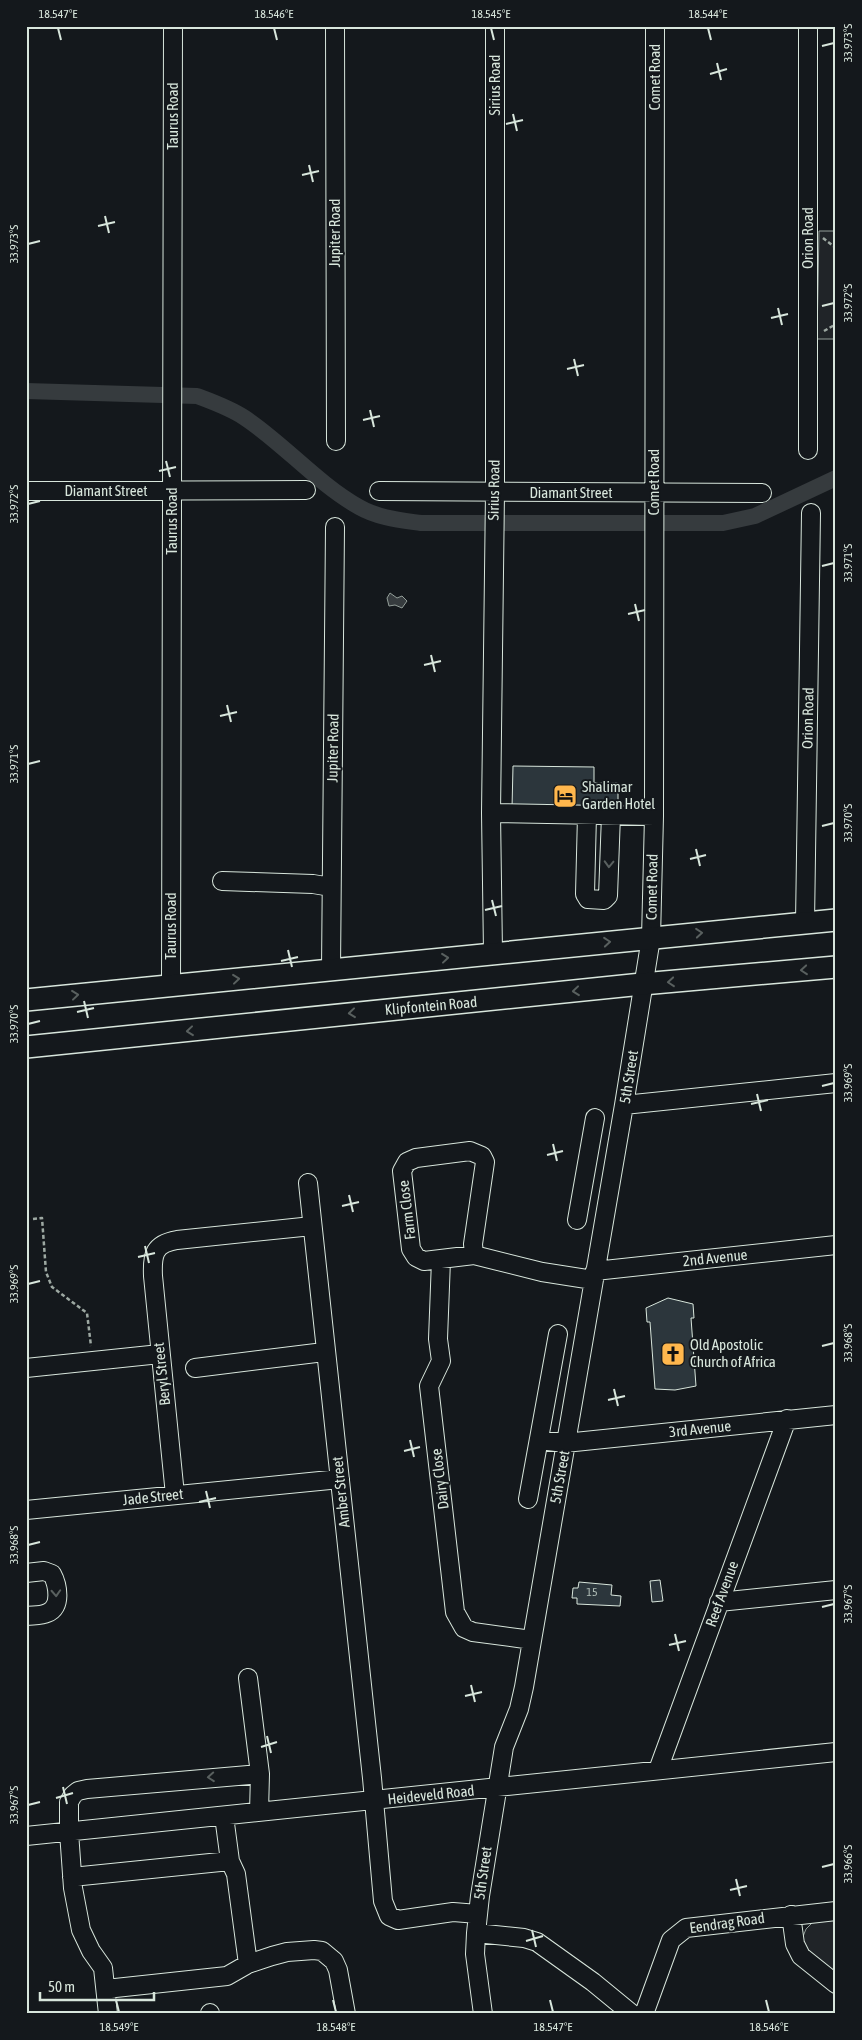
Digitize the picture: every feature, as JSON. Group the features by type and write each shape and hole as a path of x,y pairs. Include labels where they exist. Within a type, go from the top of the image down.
{"main road":[{"path":"26,1000 836,920"},
{"name":"Klipfontein Road","path":"26,1047 642,984 836,967"}],"street":[{"name":"Taurus Road","path":"171,986 173,26"},
{"name":"Jupiter Road","path":"334,26 336,440"},
{"name":"Sirius Road","path":"493,953 491,813 495,26"},
{"name":"Comet Road","path":"650,938 654,816 655,26"},
{"name":"Orion Road","path":"808,26 808,450"},
{"name":"Diamant Street","path":"26,491 172,492 306,490"},
{"name":"Diamant Street","path":"380,491 494,501 654,493 762,493"},
{"name":"Orion Road","path":"805,923 810,513"},
{"name":"Jupiter Road","path":"331,969 335,527"},
{"path":"491,813 654,816"},
{"path":"587,814 585,894 588,900 604,900 608,896 611,815"},
{"path":"222,881 313,884 331,887"},
{"name":"5th Street","path":"483,2014 478,1981 476,1933 497,1787 504,1747 519,1709 524,1687 611,1183 650,938"},
{"path":"624,1105 836,1083"},
{"path":"577,1220 595,1118"},
{"name":"Farm Close","path":"474,1255 473,1244 485,1162 482,1156 470,1151 416,1158 407,1162 402,1172 411,1249 416,1257 424,1261 474,1255 542,1272 594,1275"},
{"path":"584,1177 611,1183"},
{"name":"Amber Street","path":"308,1183 324,1352 340,1479 383,1901 390,1916 394,1919 404,1920 453,1912 478,1914"},
{"name":"Beryl Street","path":"175,1495 153,1276 154,1254 158,1247 167,1242 177,1240 312,1226"},
{"name":"2nd Avenue","path":"594,1275 836,1245"},
{"name":"Dairy Close","path":"441,1260 438,1340 441,1360 429,1386 455,1612 464,1628 473,1632 532,1640"},
{"path":"528,1499 558,1334"},
{"path":"195,1368 324,1352"},
{"path":"26,1368 160,1354"},
{"name":"3rd Avenue","path":"539,1440 565,1443 836,1415"},
{"name":"Reef Avenue","path":"658,1770 718,1602 787,1419"},
{"name":"Jade Street","path":"26,1510 340,1479"},
{"path":"26,1573 44,1571 52,1574 56,1581 58,1600 53,1609 47,1613 26,1616"},
{"path":"718,1602 836,1590"},
{"path":"248,1678 260,1774 259,1812"},
{"name":"Heideveld Road","path":"26,1836 836,1752"},
{"path":"108,2014 104,1968 81,1930 72,1877 69,1802 78,1792 87,1789 260,1774"},
{"path":"224,1816 230,1862 236,1874 248,1964"},
{"path":"72,1877 230,1862"},
{"name":"Eendrag Road","path":"644,2014 671,1940 680,1931 692,1926 836,1910"},
{"path":"791,1915 798,1951 805,1960 836,1984"},
{"path":"476,1933 524,1938 537,1942 593,1982 632,2014"},
{"path":"106,1989 227,1976 248,1964 287,1952 314,1950 322,1951 334,1962 338,1970 346,2014"}],"path":[{"path":"33,1218 42,1218 46,1272 52,1287 87,1313 93,1361"}],"shaded area":[{"path":"819,231 836,231 836,339 817,339"},
{"path":"390,593 397,598 402,596 407,601 402,608 395,605 389,606 387,598"},
{"path":"836,1918 836,1976 808,1954 802,1939 806,1929 813,1922"}],"building":[{"name":"Shalimar Garden Hotel","path":"513,766 594,767 594,783 618,783 618,810 512,808"},
{"name":"Old Apostolic Church of Africa","path":"668,1298 693,1304 694,1318 691,1318 696,1386 675,1390 655,1389 650,1322 647,1322 646,1308"},
{"path":"660,1580 663,1601 652,1602 650,1581"},
{"path":"579,1582 612,1585 611,1595 621,1596 620,1606 577,1604 577,1598 572,1598 573,1588 578,1588"}],"waterway":[{"path":"26,391 197,396 227,408 245,418 329,487 366,511 397,520 421,523 723,523 755,516 836,478"}],"place":[{"name":"Shalimar Garden Hotel","path":"565,796"},
{"name":"Old Apostolic Church of Africa","path":"673,1354"}]}
